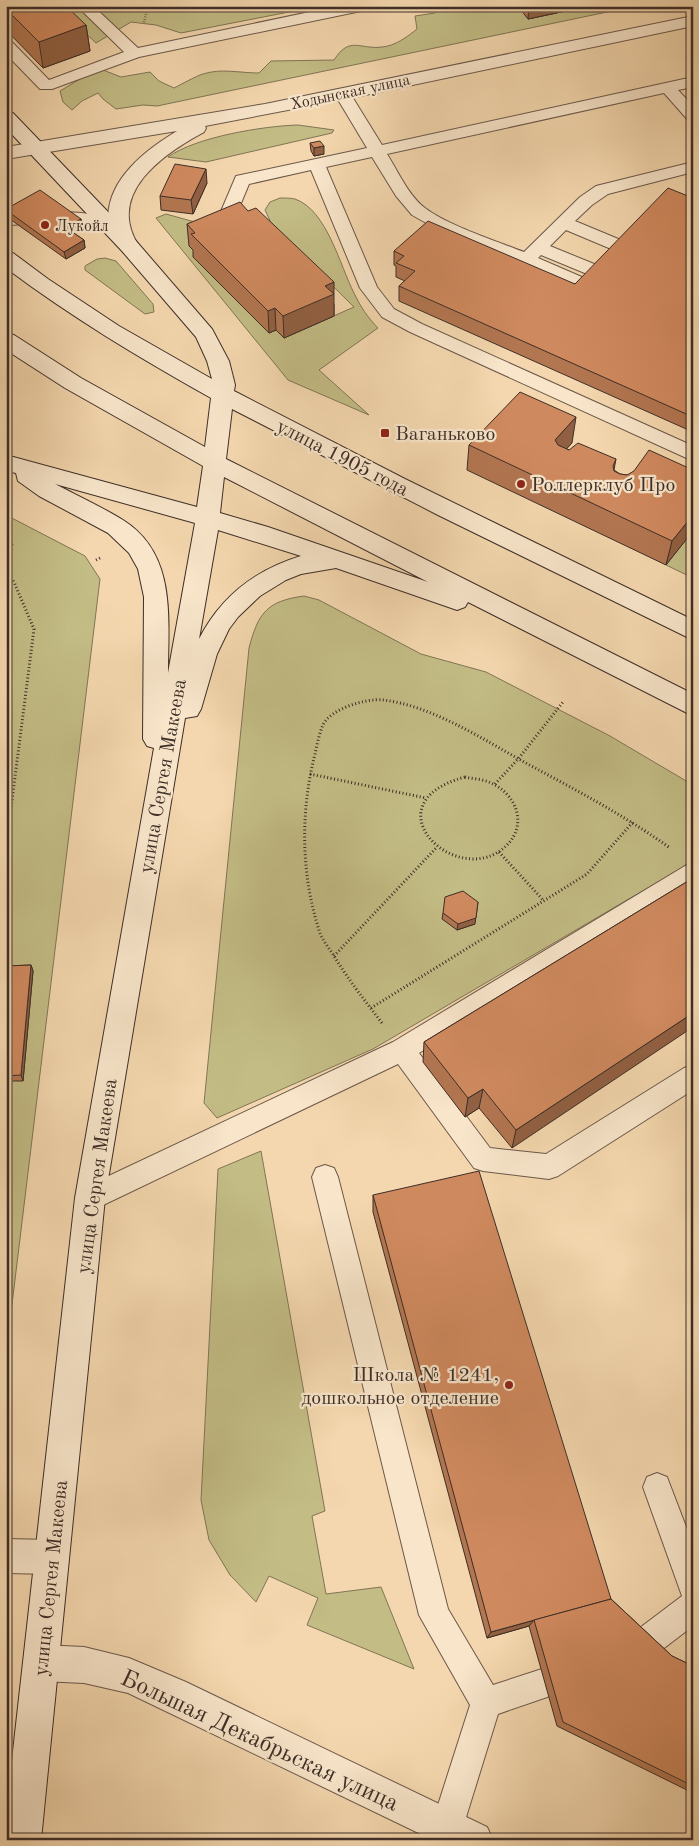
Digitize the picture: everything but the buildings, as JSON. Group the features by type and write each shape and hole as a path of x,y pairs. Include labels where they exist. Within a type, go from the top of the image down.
{"main road":[{"name":"Ходынская улица","path":"6,153 90,141 217,118 693,21"},
{"path":"6,118 129,246"},
{"path":"129,246 119,227 119,208 128,184 141,168 170,144 217,118"},
{"name":"улица Сергея Макеева","path":"22,1840 90,1198 156,806 208,518 224,396 224,385 218,361 205,334 129,246"},
{"name":"улица 1905 года","path":"6,258 118,334 224,396 356,464 693,631"},
{"path":"6,340 73,383 215,463 569,641 693,706"},
{"path":"7,462 69,478 148,504 208,518 336,560 569,641"},
{"path":"7,462 47,490 116,527 137,547 150,568 156,597 156,806"},
{"path":"156,806 212,638 226,613 237,601 284,571 307,563 336,560"},
{"path":"6,1556 52,1556"},
{"name":"Большая Декабрьская улица","path":"41,1663 84,1665 129,1676 173,1695 460,1833"}],"lane":[{"path":"84,6 135,53"},
{"path":"6,46 46,86 135,53 361,6"},
{"path":"228,216 242,180 378,152 693,82"},
{"path":"668,88 689,108"},
{"path":"342,93 402,192 418,210 441,224 461,241 520,266 585,285"},
{"path":"317,164 369,288 388,312 416,328 693,454"},
{"path":"520,266 557,229 602,190 693,167"},
{"path":"6,220 82,217 97,220 109,227"},
{"path":"6,229 26,231 109,227"},
{"path":"557,229 616,253 557,229"},
{"path":"90,1198 402,1050 693,873"},
{"path":"402,1050 483,1159 549,1166 693,1076"},
{"path":"325,1177 434,1615 486,1704 460,1833"},
{"path":"657,1487 693,1586"},
{"path":"644,1644 693,1607"},
{"path":"486,1704 545,1683"}],"path":[{"path":"6,548 14,543"},
{"path":"6,573 14,582 34,629 9,824"},
{"path":"402,1050 370,1008 321,935 310,895 305,849 305,822 310,774 323,724 339,710 358,703 382,700 413,708 453,723 632,822 678,853"},
{"path":"495,784 563,702"},
{"path":"310,774 426,798"},
{"path":"464,777 480,778 495,784 516,804 519,817 518,831 511,843 499,852 484,857 468,858 451,855 437,847 427,837 421,824 421,810 426,798 436,787 449,780 464,777"},
{"path":"370,1008 587,874 632,822"},
{"path":"334,956 437,847"},
{"path":"499,852 544,901"}],"shaded area":[{"path":"57,6 320,6 181,33 156,25 131,22 96,43"},
{"path":"440,6 518,6 528,19 589,6 636,6 157,106 143,105 116,109 98,93 82,101 72,110 63,102 60,91 85,76 103,70 121,77 150,72 159,81 174,88 197,76 210,72 259,73 271,61 334,60 340,52 350,46 382,47 396,43 417,29 415,16 435,13"},
{"path":"298,125 334,130 332,133 206,162 168,157 180,150 212,138 249,130"},
{"path":"280,198 295,199 306,205 316,215 331,240 359,303 378,328 319,370 369,415 288,380 156,218 166,214 202,224 198,255 194,257 269,333 276,330 284,338 354,307 273,227 265,210 270,202"},
{"path":"105,258 116,261 153,304 154,312 145,314 85,270 85,266 97,259"},
{"path":"6,515 85,556 100,579 6,1354"},
{"path":"693,531 693,578 666,565"},
{"path":"304,596 319,600 421,654 486,672 610,736 693,785 693,859 680,869 373,1049 217,1118 204,1103 249,648 256,626 266,611 281,601"},
{"path":"261,1151 325,1511 312,1516 326,1594 381,1587 414,1669 307,1625 318,1598 269,1576 256,1602 230,1575 209,1540 201,1500 218,1169"}],"place":[{"name":"Лукойл","path":"45,225"},
{"name":"Ваганьково","path":"385,433"},
{"name":"Роллерклуб Про","path":"521,484"},
{"name":"Школа № 1241, дошкольное отделение","path":"509,1385"}]}
